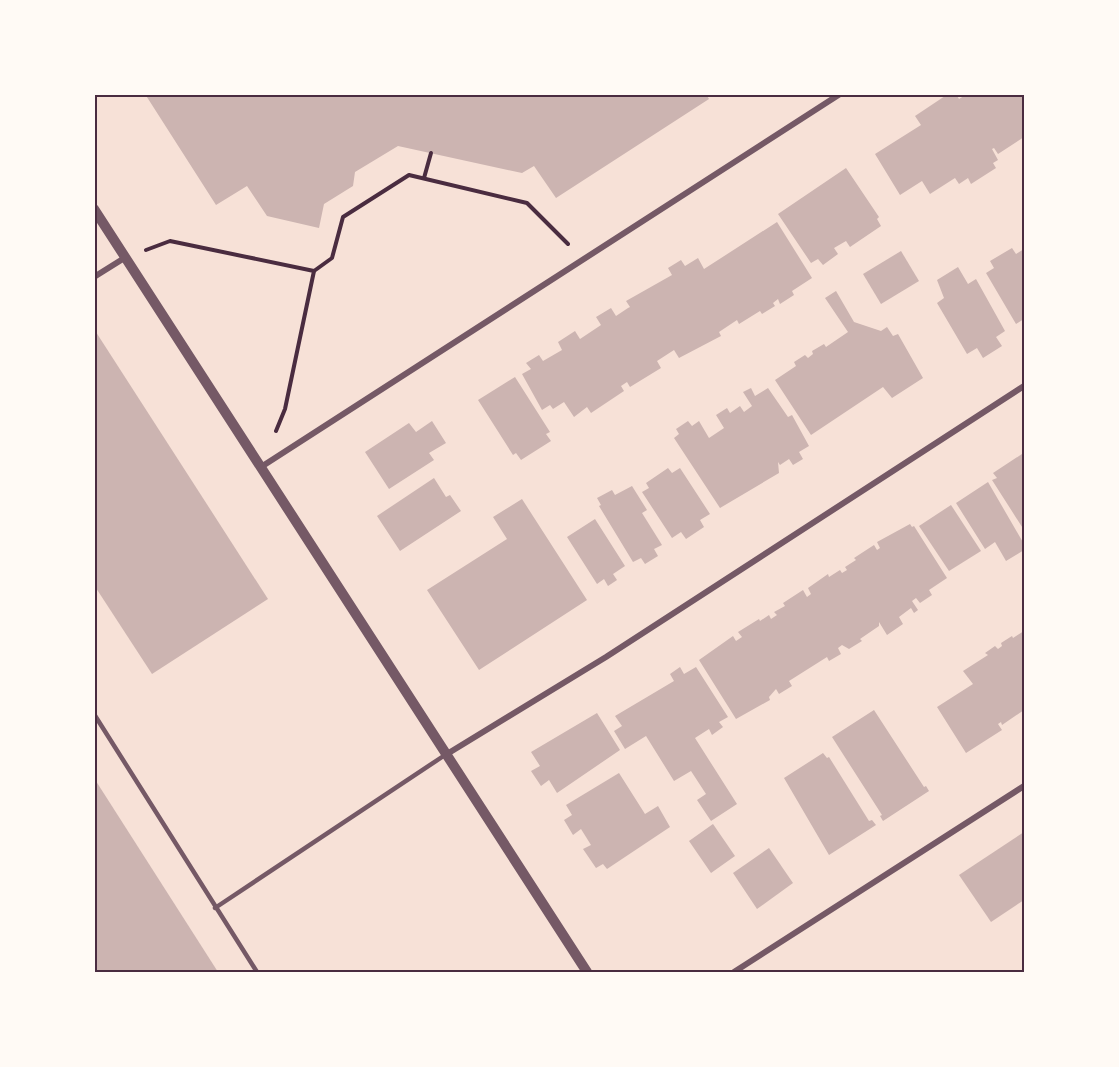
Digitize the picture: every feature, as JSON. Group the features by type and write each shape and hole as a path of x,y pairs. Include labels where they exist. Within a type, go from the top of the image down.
{"street":[{"path":"261,467 840,94"},
{"path":"94,209 587,972"},
{"path":"94,277 126,257"},
{"path":"447,754 606,657 1024,387"},
{"path":"734,972 1024,786"}],"lane":[{"path":"94,714 257,972"},
{"path":"215,908 447,754"}],"path":[{"path":"424,178 431,153"},
{"path":"261,467 285,409 314,271 332,258 343,217 409,175 527,203 583,260"},
{"path":"126,257 170,241 314,271"}],"building":[{"path":"145,94 706,94 709,99 556,198 534,166 522,173 398,146 355,172 353,186 324,204 319,228 267,216 247,186 216,205"},
{"path":"948,94 956,94 959,99 967,94 1024,94 1024,137 998,154 994,148 992,149 998,160 993,163 996,168 971,184 968,178 959,184 955,178 930,194 922,181 900,195 875,154 921,125 915,116"},
{"path":"846,168 879,217 877,219 881,226 850,247 846,241 834,248 838,254 823,265 818,259 811,263 778,214"},
{"path":"777,222 812,278 792,291 794,295 780,304 778,299 773,303 775,306 762,314 760,311 739,324 737,320 719,332 721,336 679,358 674,350 657,361 661,368 630,387 627,382 621,386 624,391 591,413 587,407 574,417 564,402 553,409 550,405 542,410 522,374 531,369 526,363 539,355 543,361 562,350 558,342 575,331 580,339 601,325 596,317 611,308 616,316 630,307 626,301 672,275 668,268 681,260 685,266 698,258 704,269"},
{"path":"1012,248 1016,254 1024,249 1024,319 1016,324 986,273 994,268 990,261"},
{"path":"901,251 919,281 881,304 863,274"},
{"path":"958,267 968,284 976,279 1005,331 996,337 1002,346 983,358 977,348 967,354 937,303 944,298 937,280"},
{"path":"836,291 854,322 881,331 887,327 893,336 898,334 923,378 892,398 883,387 811,435 775,380 796,366 794,362 805,355 808,358 813,354 812,351 824,344 826,347 848,332 825,298"},
{"path":"94,329 268,599 152,674 94,585"},
{"path":"515,377 550,432 546,434 551,441 521,460 516,453 513,455 478,400"},
{"path":"751,388 755,396 768,388 788,417 792,415 809,446 799,452 803,459 793,465 789,459 780,465 778,462 779,473 720,508 674,438 679,434 676,429 688,421 692,426 699,421 709,438 724,428 716,415 727,408 730,413 740,406 744,412 752,406 743,392"},
{"path":"432,421 446,443 429,453 434,460 389,489 365,452 409,423 416,432"},
{"path":"1022,454 1024,457 1024,530 992,480 997,478 993,473"},
{"path":"668,468 672,473 680,468 710,514 700,520 704,527 686,539 681,532 672,538 642,492 649,488 646,483"},
{"path":"434,478 446,497 450,495 461,511 400,551 377,516"},
{"path":"988,482 1024,544 1024,550 1006,561 995,542 985,549 956,503"},
{"path":"632,486 647,510 642,513 662,545 654,549 658,556 645,564 641,558 633,562 599,506 601,505 597,498 612,490 615,495"},
{"path":"522,499 587,600 479,670 427,590 507,539 493,517"},
{"path":"951,505 981,551 949,571 919,526"},
{"path":"595,519 625,566 613,574 617,580 608,586 604,579 597,584 567,537"},
{"path":"910,524 914,526 947,578 929,590 932,595 920,603 916,598 912,601 918,610 914,613 911,608 899,617 903,624 887,635 879,622 879,626 860,639 862,641 849,649 842,645 838,648 841,654 829,661 827,657 789,681 792,686 779,694 776,689 769,697 770,700 736,719 699,660 733,636 736,641 742,637 738,632 759,619 760,621 769,615 771,619 777,615 774,612 785,606 783,603 803,590 807,597 811,594 808,588 828,574 829,577 840,570 842,573 847,570 845,567 856,560 854,558 874,545 877,550 880,548 877,542"},
{"path":"1024,631 1024,710 1002,725 1001,722 998,724 1002,730 966,753 937,707 973,684 963,671 988,655 985,653 995,646 998,649 1002,646 1001,643"},
{"path":"680,667 684,674 696,667 728,717 719,722 723,727 712,735 709,729 695,738 737,804 711,821 697,800 706,794 691,771 674,781 646,736 625,749 614,731 622,726 615,716 674,681 670,674"},
{"path":"874,710 924,787 926,786 929,791 883,821 880,816 882,815 832,737"},
{"path":"597,713 620,750 557,793 549,780 541,786 531,771 540,766 531,752"},
{"path":"823,753 827,758 829,757 869,821 872,820 876,825 829,855 784,778"},
{"path":"619,773 645,814 658,806 670,827 607,869 603,864 596,868 583,849 591,845 581,829 573,835 564,820 572,815 566,805"},
{"path":"94,778 218,972 94,972"},
{"path":"713,824 735,856 711,873 689,841"},
{"path":"1024,832 1024,900 991,922 959,875"},
{"path":"769,848 793,883 757,909 733,873"}]}
